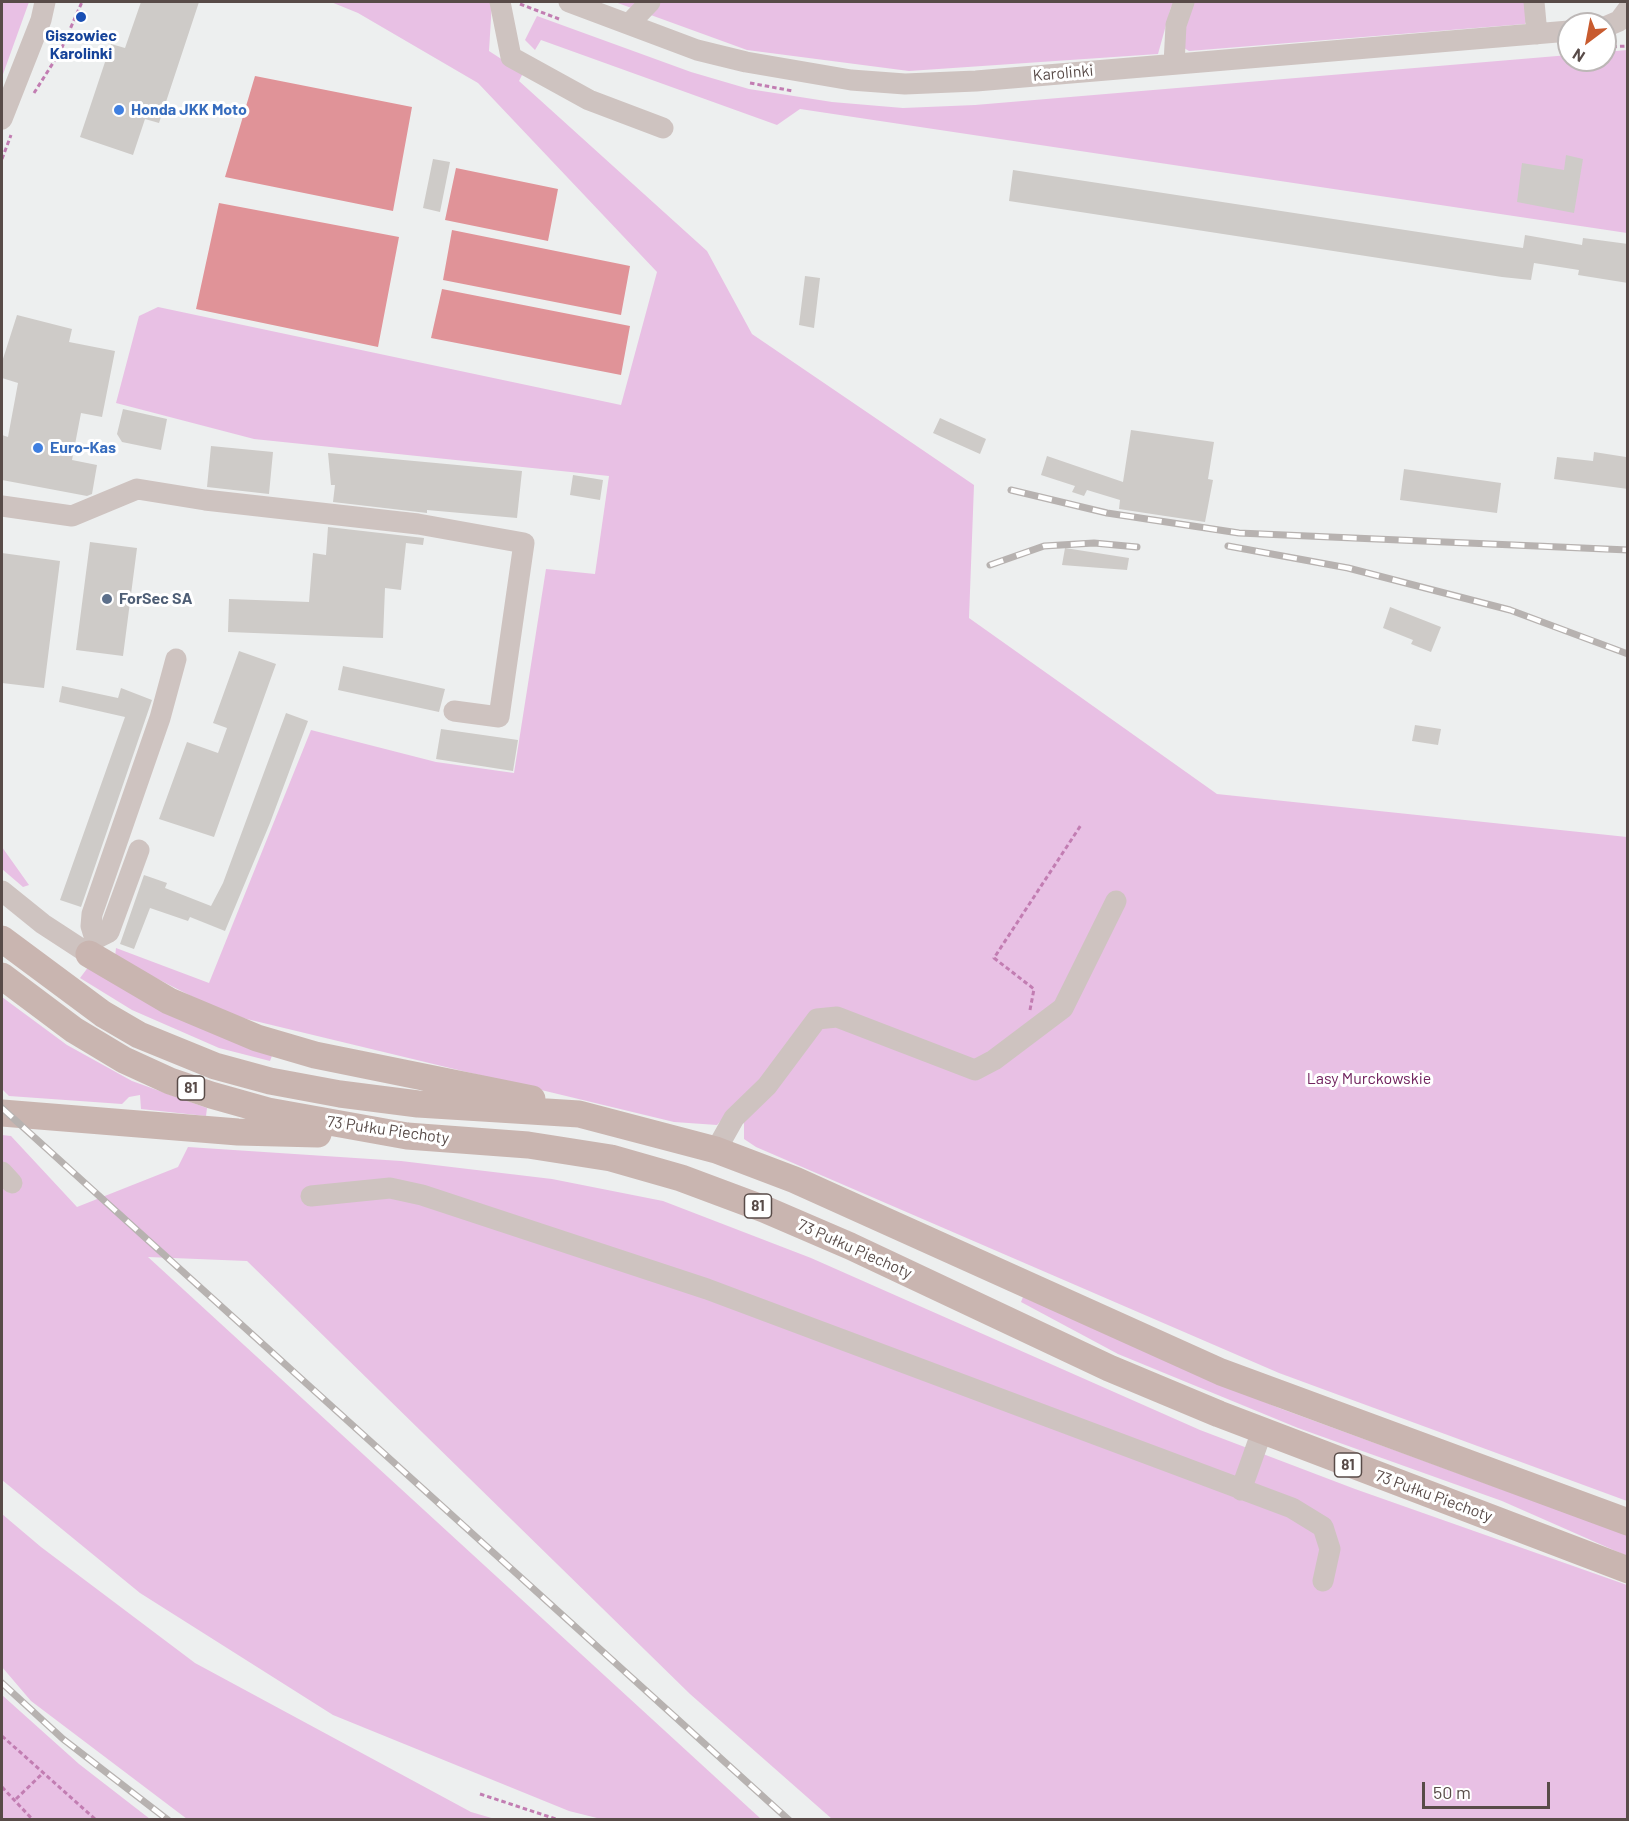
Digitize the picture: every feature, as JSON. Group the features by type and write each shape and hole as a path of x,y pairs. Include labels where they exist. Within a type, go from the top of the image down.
{"main road":[{"name":"73 Pułku Piechoty","path":"2,939 102,1014 161,1045 215,1066 270,1081 418,1104 579,1114 716,1150 795,1180 1221,1372 1628,1522"},
{"path":"92,946 169,1001 257,1038 315,1055 515,1093 579,1114"},
{"name":"73 Pułku Piechoty","path":"2,976 74,1030 124,1060 170,1081 268,1111 407,1136 528,1145 600,1156 681,1178 764,1209 850,1246 1109,1368 1262,1431 1628,1570"},
{"path":"2,1113 238,1132 407,1136"}],"street":[{"path":"8,124 43,11 56,2"},
{"path":"500,2 511,57 589,100 663,128"},
{"name":"Karolinki","path":"568,2 697,50 807,74 894,84 976,81 1557,32"},
{"path":"629,24 650,2"},
{"path":"1174,64 1176,25 1184,2"},
{"path":"1534,2 1537,34"},
{"path":"1617,22 1628,9"},
{"path":"2,506 72,516 137,489 205,500 418,524 524,543 499,717 454,711"},
{"path":"92,946 92,914 160,718 176,659"},
{"path":"92,946 109,932 139,850"},
{"path":"2,891 43,924 92,946"},
{"path":"716,1150 734,1118 767,1086 817,1019 837,1017 975,1070 1063,1008 1116,901"},
{"path":"311,1196 390,1188 422,1195 707,1289 1292,1508 1323,1527 1330,1549 1323,1581"},
{"path":"1241,1490 1262,1431"}],"path":[{"path":"29,100 60,52 82,2"},
{"path":"2,159 8,124"},
{"path":"1025,1036 1034,989 994,958 1081,825"},
{"path":"2,1736 96,1820"},
{"path":"15,1799 43,1773"},
{"path":"2,1787 33,1820"},
{"path":"480,1794 559,1820"}],"green space":[{"path":"2,2 29,2 2,77"},
{"name":"Lasy Murckowskie","path":"331,2 492,2 489,51 523,73 519,81 707,251 752,334 974,485 969,618 1217,794 1627,837 1627,1501 1279,1373 756,1147 744,1139 744,1121 754,1085 717,1125 674,1122 226,1014 115,957 116,948 209,983 311,730 436,762 514,773 546,569 595,574 609,476 254,439 116,403 139,316 158,307 621,405 657,272 478,83 358,13"},
{"path":"615,2 1177,2 1171,7 1158,54 909,71 747,50"},
{"path":"1191,2 1529,2 1530,12 1525,24 1189,51 1184,48 1183,40"},
{"path":"537,16 691,72 749,89 832,102 903,108 975,105 1557,56 1557,72 1617,72 1617,51 1627,50 1627,233 800,109 777,125 541,40 535,50 525,40"},
{"path":"2,847 29,885 23,887 2,869"},
{"path":"89,966 273,1053 270,1061 219,1048 132,1010 80,978"},
{"path":"2,997 67,1045 132,1081 207,1108 206,1116 141,1109 140,1095 129,1097 122,1104 9,1096 2,1089"},
{"path":"2,1135 11,1136 77,1207 178,1167 188,1147 401,1161 552,1179 663,1201 811,1258 1200,1430 1355,1489 1627,1585 1627,1819 832,1819 690,1694 247,1261 148,1257 761,1819 605,1820 569,1811 333,1715 140,1593 2,1480"},
{"path":"1023,1297 1279,1408 1627,1535 1627,1556 1502,1501 1298,1428 1118,1354 1021,1302"},
{"path":"2,1514 41,1547 195,1663 471,1812 495,1819 187,1819 31,1701 2,1667"},
{"path":"2,1695 79,1764 150,1819 2,1819"}],"shaded area":[{"path":"255,76 412,107 393,211 225,177"},
{"path":"456,168 558,189 548,241 445,220"},
{"path":"219,203 399,237 378,347 196,309"},
{"path":"452,230 630,266 621,315 443,280"},
{"path":"442,289 630,326 621,375 431,338"}],"building":[{"path":"141,2 199,2 159,123 145,119 133,155 80,137 111,44 125,48"},
{"path":"1566,155 1583,159 1574,213 1517,202 1522,163 1564,170"},
{"path":"433,159 450,162 440,212 423,208"},
{"path":"1013,170 1523,248 1525,235 1582,245 1583,238 1628,244 1628,283 1578,275 1579,270 1534,263 1531,280 1502,277 1009,201"},
{"path":"805,276 820,278 814,328 799,325"},
{"path":"17,315 72,329 69,342 115,351 102,417 81,413 72,460 97,465 92,494 87,496 2,480 2,435 8,437 18,383 2,378 2,362"},
{"path":"123,409 167,419 161,450 122,442 117,434"},
{"path":"940,418 986,439 980,454 933,433"},
{"path":"1131,430 1214,442 1208,479 1213,480 1205,522 1119,509 1120,500 1087,490 1084,496 1072,492 1075,486 1041,475 1047,456 1123,482"},
{"path":"211,446 273,452 269,494 207,487"},
{"path":"1594,452 1626,457 1628,489 1554,479 1557,457 1593,461"},
{"path":"328,453 522,471 517,518 427,510 427,513 333,502 335,485 331,485"},
{"path":"1404,469 1501,483 1497,513 1400,500"},
{"path":"573,475 603,480 600,500 570,495"},
{"path":"328,527 424,538 423,545 406,543 401,590 385,588 383,638 228,632 229,599 309,602 313,553 326,555"},
{"name":"ForSec SA","path":"90,542 137,548 123,656 76,650"},
{"path":"1065,548 1129,558 1127,570 1062,565"},
{"path":"2,553 60,561 44,688 2,683"},
{"path":"1390,607 1441,627 1431,652 1411,644 1413,640 1383,628"},
{"path":"239,651 276,664 214,837 159,819 187,742 218,753 227,728 213,723"},
{"path":"343,666 445,689 439,712 338,690"},
{"path":"62,686 118,698 121,688 152,700 81,907 60,900 125,717 59,702"},
{"path":"286,713 308,721 270,823 225,931 190,917 188,921 150,908 134,949 120,944 144,875 167,883 165,888 211,906 223,883"},
{"path":"1415,725 1441,729 1438,745 1412,741"},
{"path":"441,729 518,740 513,771 436,759"}],"railway":[{"path":"1011,490 1107,513 1239,533 1628,550"},
{"path":"990,565 1044,546 1094,543 1137,547"},
{"path":"1228,546 1348,568 1510,610 1628,654"},
{"path":"2,1108 789,1820"},
{"path":"2,1683 63,1739 168,1820"}],"place":[{"name":"Giszowiec Karolinki","path":"81,17"},
{"name":"Honda JKK Moto","path":"119,110"},
{"name":"Euro-Kas","path":"38,448"},
{"name":"ForSec SA","path":"107,599"}]}
